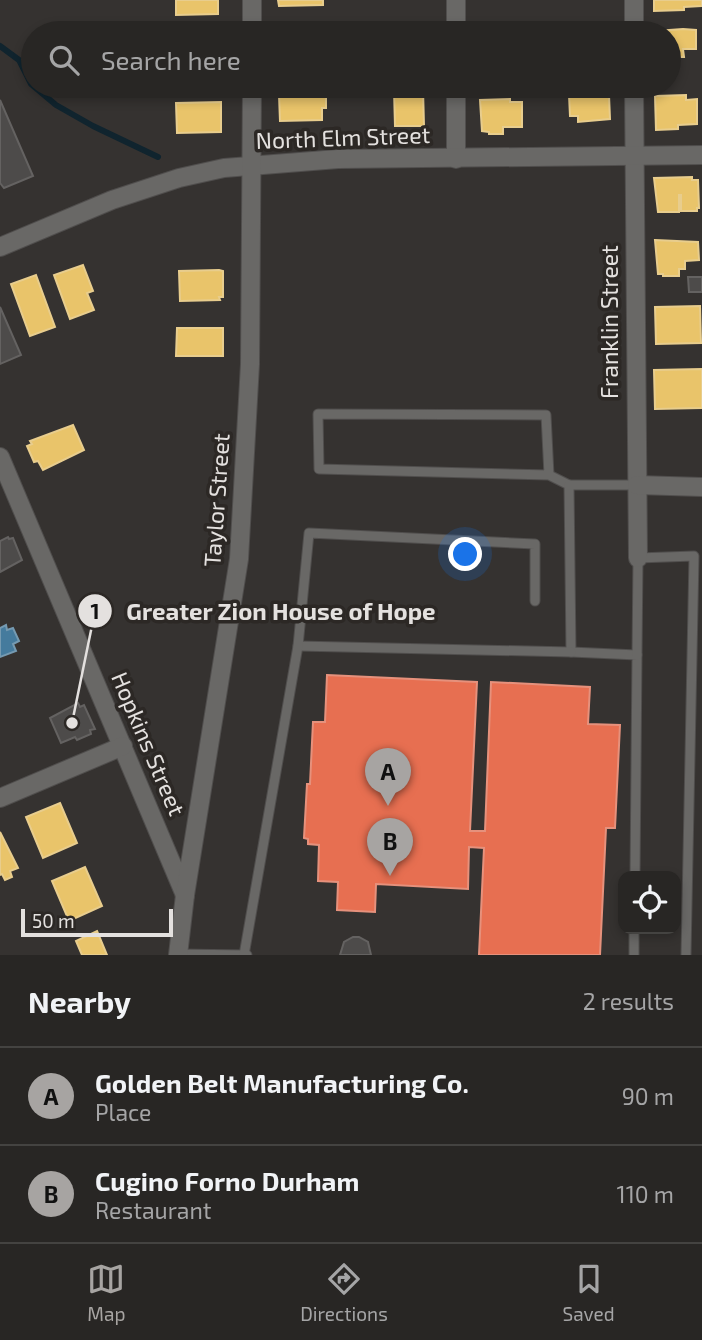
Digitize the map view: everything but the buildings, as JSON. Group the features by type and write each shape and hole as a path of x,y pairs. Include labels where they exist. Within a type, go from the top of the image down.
{"street":[{"path":"252,0 252,21"},
{"path":"456,0 456,21"},
{"path":"634,0 634,21"},
{"name":"Taylor Street","path":"178,954 239,559 250,364 252,98"},
{"path":"456,98 456,159"},
{"name":"Franklin Street","path":"634,98 638,558"},
{"name":"North Elm Street","path":"0,247 112,200 179,178 224,168 338,159 702,155"},
{"name":"Hopkins Street","path":"0,457 185,895"},
{"path":"637,485 702,487"},
{"path":"0,798 123,746"}],"lane":[{"path":"548,475 546,415 318,414 319,469 548,475 569,485 637,485"},
{"path":"569,485 571,652"},
{"path":"178,954 246,955 298,646 309,533 535,544 535,601"},
{"path":"635,871 638,558 694,556 686,955"},
{"path":"298,646 637,655"},
{"path":"634,934 634,955"}],"waterway":[{"path":"0,46 21,64"},
{"path":"48,98 93,126 158,157"}],"place":[{"name":"Greater Zion House of Hope","path":"72,723"},
{"name":"Golden Belt Manufacturing Co.","path":"388,806"},
{"name":"Cugino Forno Durham","path":"390,876"}]}
